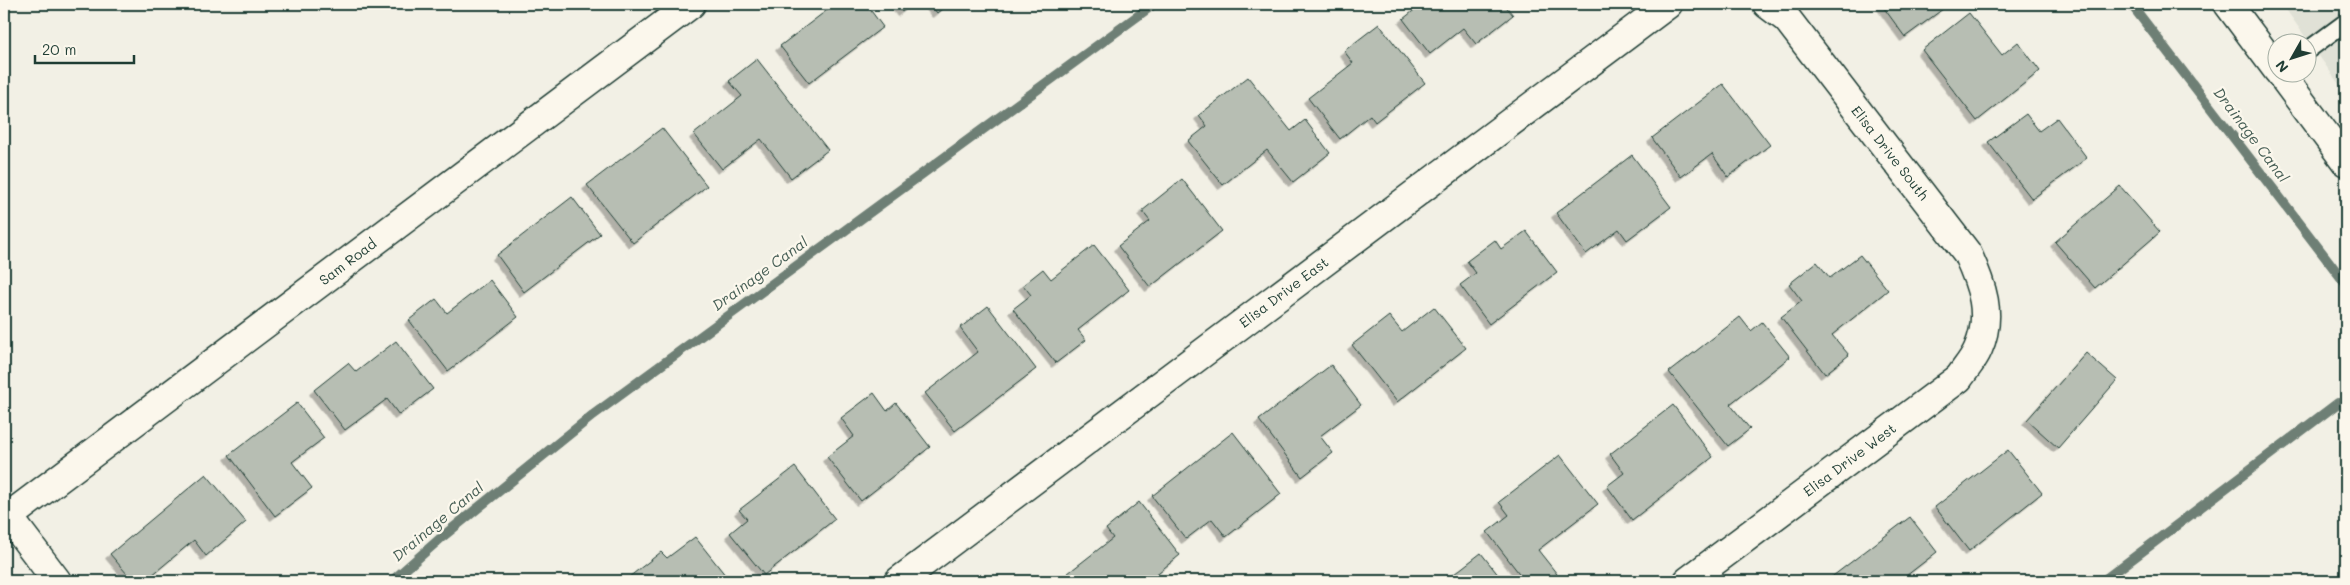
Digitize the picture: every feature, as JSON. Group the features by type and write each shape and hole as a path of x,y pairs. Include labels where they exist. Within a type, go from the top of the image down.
{"street":[{"name":"Sam Road","path":"5,516 691,4"},
{"name":"Elisa Drive East","path":"899,581 1668,4"},
{"name":"Elisa Drive South","path":"1767,4 1787,19 1968,253 1982,284 1987,318"},
{"path":"2231,5 2268,58"},
{"path":"2286,82 2346,162"},
{"name":"Elisa Drive West","path":"1688,581 1959,378 1978,350 1987,318"},
{"path":"5,516 57,581"}],"lane":[{"path":"2318,43 2346,22"}],"shaded area":[{"path":"2282,4 2346,4 2346,94 2318,55 2318,32 2302,32"}],"building":[{"path":"835,4 866,4 883,27 809,83 780,46"},
{"path":"896,4 912,4 902,12"},
{"path":"930,4 948,4 937,13"},
{"path":"1422,4 1504,4 1513,15 1476,44 1463,28 1430,54 1403,19"},
{"path":"1881,4 1939,4 1943,9 1905,37"},
{"path":"1969,13 2002,55 2018,42 2040,71 1977,121 1922,50"},
{"path":"1379,24 1425,83 1375,122 1370,115 1340,139 1308,98 1353,63 1344,51"},
{"path":"757,59 828,150 791,178 761,139 722,169 694,134 742,96 729,81"},
{"path":"1248,77 1291,131 1305,120 1330,153 1293,182 1267,150 1223,185 1188,141 1207,126 1199,115"},
{"path":"1723,84 1770,145 1728,177 1712,154 1681,177 1652,138"},
{"path":"2026,114 2039,131 2057,118 2087,158 2032,199 1988,142"},
{"path":"662,128 707,186 633,243 587,185"},
{"path":"1632,155 1671,207 1627,240 1619,229 1586,254 1556,213"},
{"path":"1182,179 1222,231 1150,287 1118,246 1150,221 1142,211"},
{"path":"2120,186 2160,232 2095,288 2055,242"},
{"path":"572,197 600,234 524,292 497,255"},
{"path":"1526,231 1557,272 1489,324 1460,285 1476,273 1467,261 1495,240 1501,249"},
{"path":"1094,245 1129,290 1078,330 1086,340 1056,363 1013,309 1031,295 1023,285 1043,269 1051,279"},
{"path":"1860,255 1888,290 1832,335 1849,355 1825,374 1781,317 1802,301 1789,284 1817,262 1830,278"},
{"path":"490,280 518,317 448,371 409,320 436,299 447,313"},
{"path":"988,306 1036,369 955,431 925,393 978,352 960,328"},
{"path":"1434,307 1466,348 1397,402 1352,345 1389,316 1402,332"},
{"path":"1740,317 1751,331 1762,322 1790,357 1730,404 1750,429 1728,446 1669,372"},
{"path":"396,341 433,389 399,415 387,399 345,430 314,390 348,363 356,372"},
{"path":"2086,353 2117,380 2058,448 2027,420"},
{"path":"1331,365 1361,405 1320,436 1333,453 1302,477 1259,420"},
{"path":"874,393 887,411 896,403 930,447 861,501 827,457 854,436 841,418"},
{"path":"297,403 324,438 292,462 312,488 275,516 229,455"},
{"path":"1673,405 1713,457 1632,520 1607,486 1624,473 1610,454"},
{"path":"1233,432 1281,494 1226,537 1212,519 1186,539 1152,496"},
{"path":"2008,450 2042,493 1969,551 1935,507"},
{"path":"1560,455 1598,504 1538,550 1557,574 1548,581 1525,581 1487,532 1509,515 1499,502"},
{"path":"795,467 835,519 764,575 730,533 747,519 739,510"},
{"path":"206,474 246,522 206,556 194,540 145,581 133,581 110,554"},
{"path":"1139,502 1180,555 1148,581 1066,581 1063,577 1113,538 1106,529"},
{"path":"1910,517 1937,552 1906,576 1910,581 1831,581 1829,579"},
{"path":"695,537 730,581 624,581 661,552 667,558"},
{"path":"1481,553 1503,581 1445,581"}],"waterway":[{"name":"Drainage Canal","path":"392,581 442,537 593,415 1154,4"},
{"name":"Drainage Canal","path":"2131,4 2346,284"},
{"path":"2103,581 2338,403"}]}
